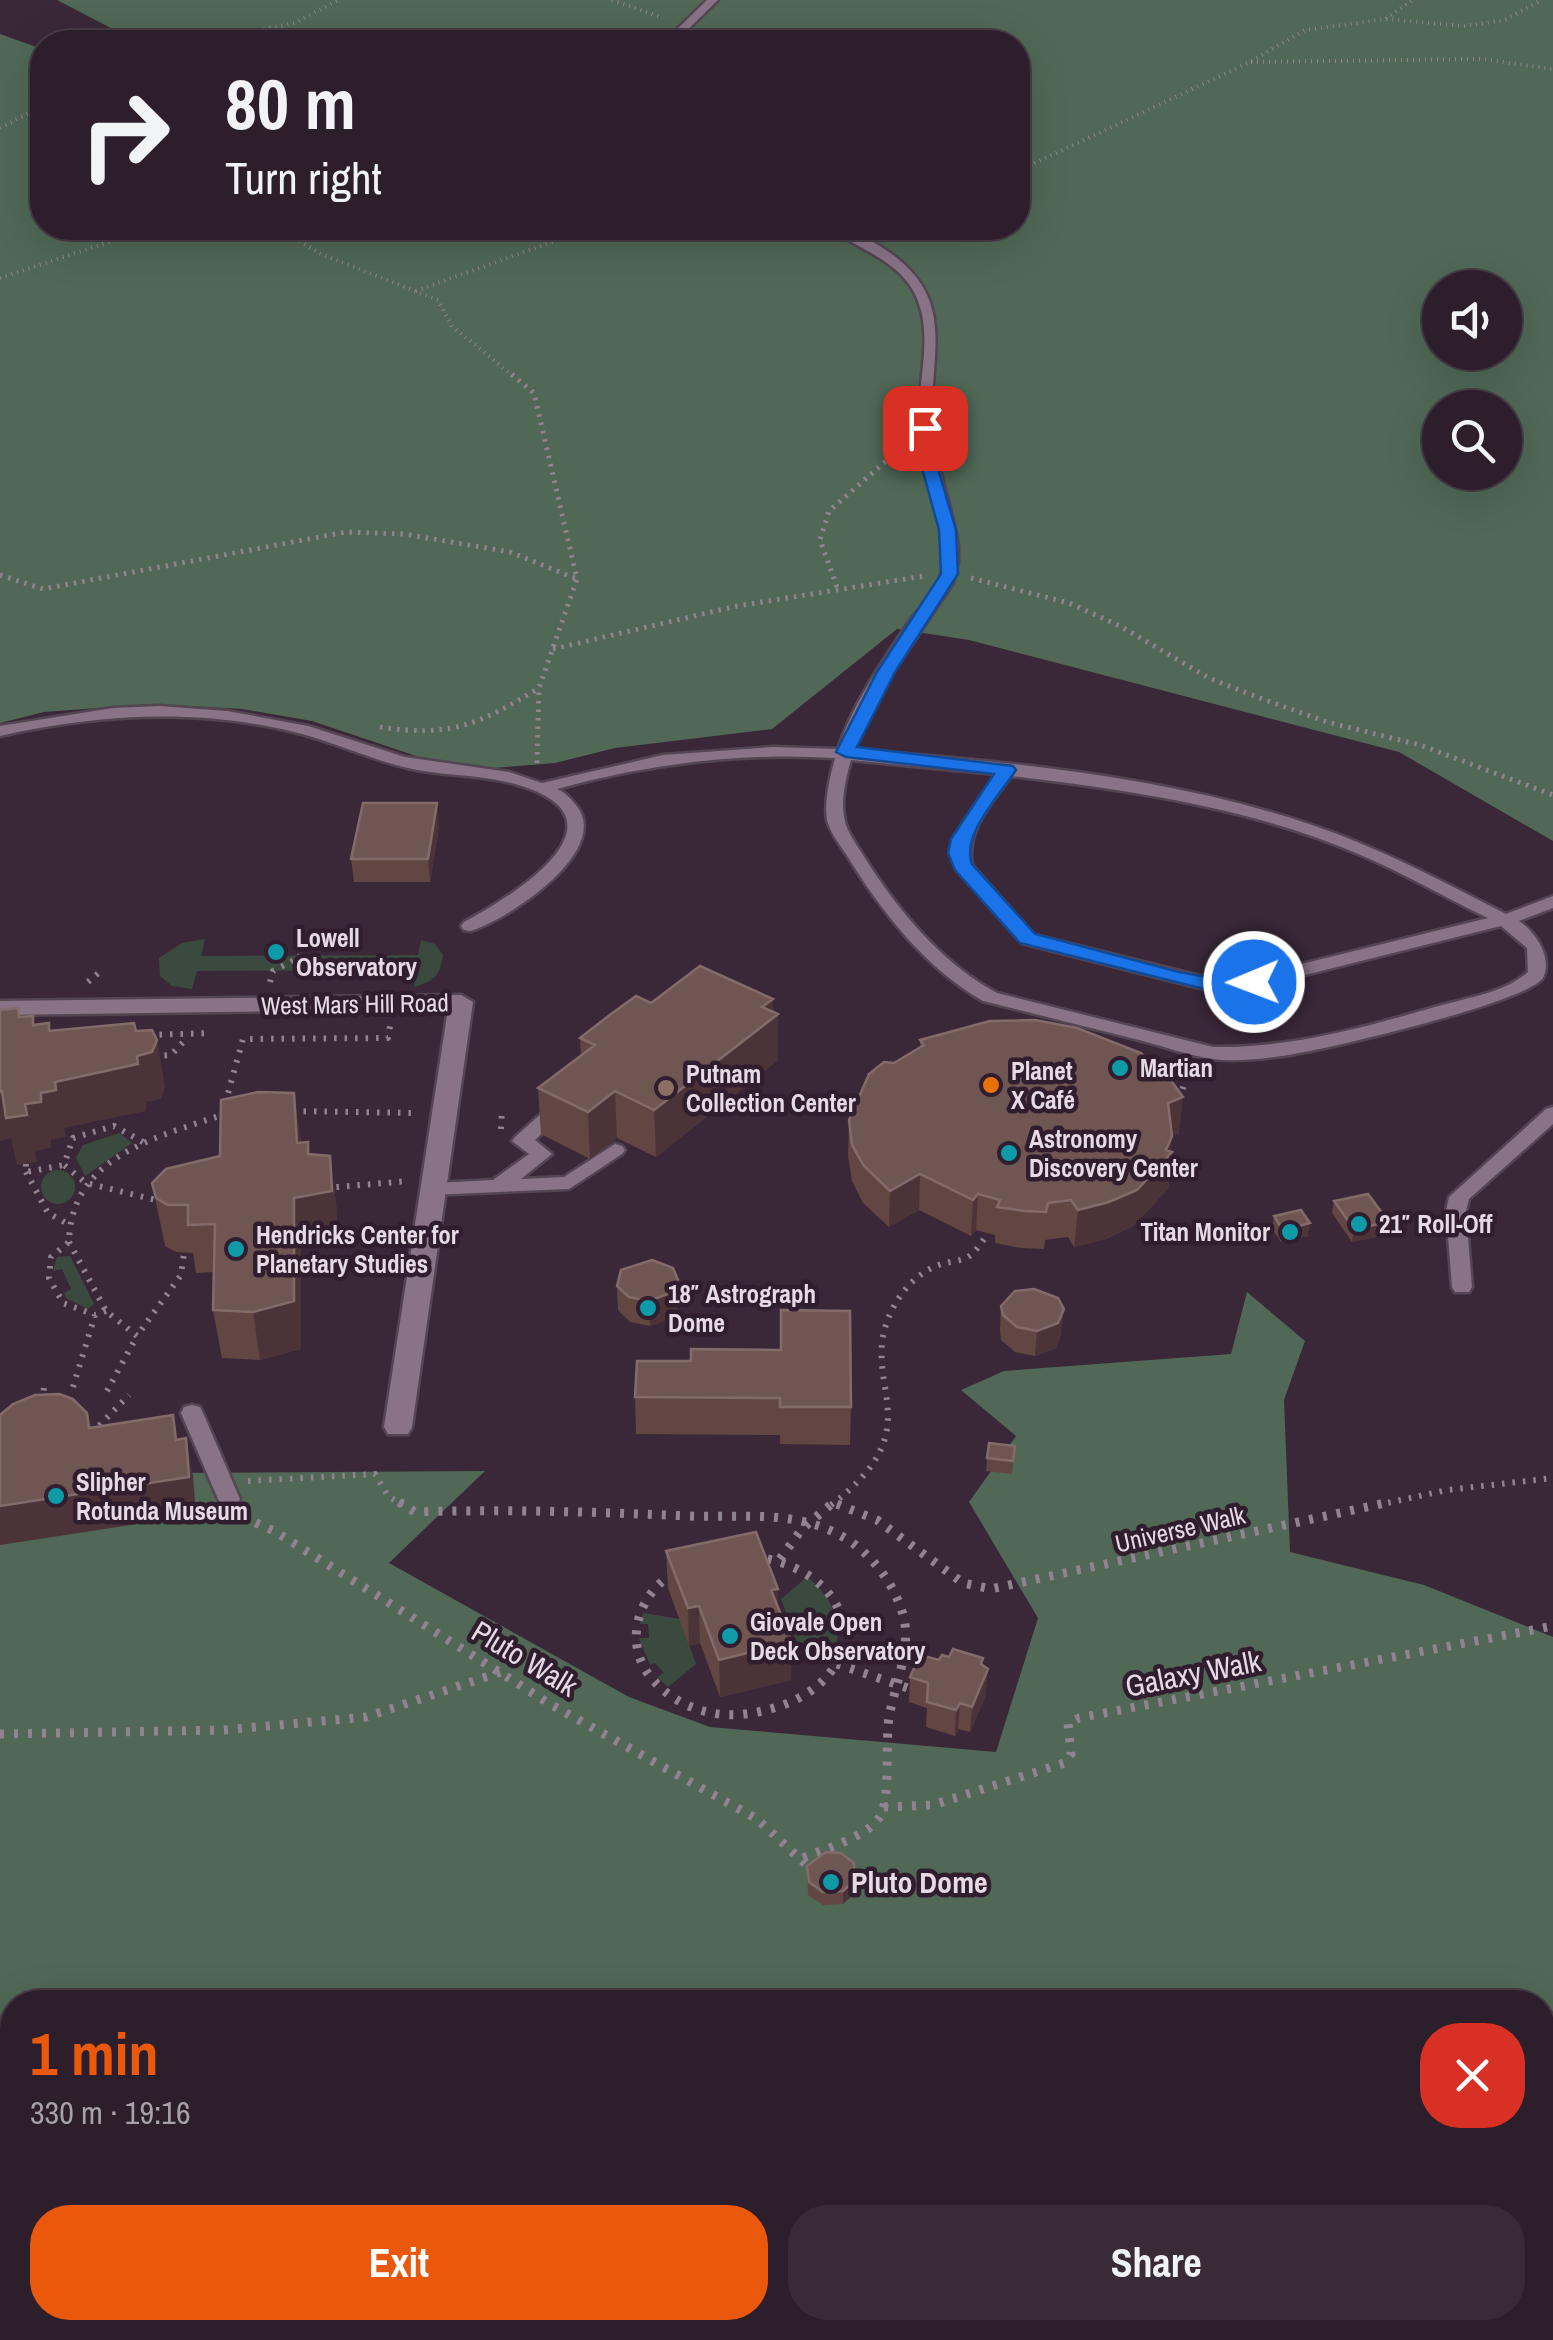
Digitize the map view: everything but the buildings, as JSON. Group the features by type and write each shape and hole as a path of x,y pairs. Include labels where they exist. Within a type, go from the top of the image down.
{"street":[{"name":"West Mars Hill Road","path":"0,1008 461,1002 424,1186 398,1428"}],"lane":[{"path":"679,30 713,0"},
{"path":"542,788 618,765 779,748 846,752 1174,792 1330,834 1428,878 1522,929 1538,954 1537,974 1523,986 1275,1052 1213,1053 1007,1002 969,989 937,963 842,834 835,810 846,752 886,672 950,574 948,530 931,472 925,428 928,317 912,279 884,255 857,240"},
{"path":"0,731 88,716 178,712 254,720 338,740 400,762 523,781 572,806 576,824 572,849 530,893 470,926"},
{"path":"1007,770 961,839 958,853 962,866 1028,938 1178,978 1234,985 1527,914 1553,901"},
{"path":"495,1190 542,1154 522,1141 555,1114 572,1091"},
{"path":"1462,1287 1456,1211 1460,1197 1553,1113"},
{"path":"424,1186 495,1190 569,1183 615,1150"},
{"path":"192,1412 226,1491"}],"path":[{"path":"274,30 338,0"},
{"path":"612,0 682,26"},
{"path":"1386,20 1412,0"},
{"path":"1030,164 1250,62 1306,30 1386,20 1464,26 1505,20 1542,0"},
{"path":"260,30 281,26"},
{"path":"1250,62 1482,59 1553,69"},
{"path":"0,128 30,112"},
{"path":"0,278 119,240"},
{"path":"298,240 321,254 438,300 452,326 534,393 577,579 539,688 534,748 542,788"},
{"path":"415,291 557,240"},
{"path":"837,587 820,540 828,512 925,428"},
{"path":"0,576 43,589 346,532 404,534 510,552 577,579"},
{"path":"553,650 676,617 837,587 950,574 1068,603 1225,684 1327,722 1436,750 1553,795"},
{"path":"338,740 357,728 376,726 424,735 463,731 539,688"},
{"path":"268,988 273,971 300,957 305,939"},
{"path":"222,1114 243,1038 388,1038 392,1018"},
{"path":"136,1056 171,1055 188,1036"},
{"path":"1176,1107 1192,1062"},
{"path":"276,1111 427,1114"},
{"path":"137,1336 106,1310 69,1242 66,1223 86,1184 143,1142 222,1114 240,1113"},
{"path":"64,1165 73,1138 114,1126 143,1142"},
{"path":"66,1223 48,1213 26,1168 64,1165 86,1184 169,1203"},
{"path":"314,1189 424,1186"},
{"path":"780,1559 806,1520 838,1504 878,1456 893,1408 881,1350 892,1309 910,1282 939,1264 967,1258 988,1234"},
{"path":"69,1242 51,1257 49,1278 63,1303 95,1315 106,1310"},
{"path":"107,1391 137,1336 181,1275 184,1252"},
{"path":"73,1388 95,1315"},
{"path":"42,1414 44,1386"},
{"path":"103,1446 90,1438 93,1428 129,1395"},
{"path":"226,1491 374,1474 388,1496 415,1512 550,1508 692,1516 784,1515 844,1536 887,1578 904,1618 905,1641 886,1730 884,1807 878,1819 858,1833 799,1860"},
{"name":"Universe Walk","path":"838,1504 877,1520 963,1583 991,1589 1428,1494 1522,1478 1553,1478"},
{"name":"Pluto Walk","path":"226,1491 236,1515 276,1532 677,1778 757,1819 813,1870"},
{"path":"726,1554 780,1559 823,1583 844,1622 838,1664 824,1682 803,1698 752,1715 722,1715 683,1704 651,1682 638,1664 633,1621 656,1583 676,1569 726,1554"},
{"name":"Galaxy Walk","path":"884,1807 933,1805 1064,1763 1071,1754 1068,1722 1078,1718 1553,1626"},
{"path":"838,1664 914,1690"},
{"path":"0,1734 224,1730 366,1717 502,1672"}],"green space":[{"path":"57,0 1553,0 1553,841 1399,752 969,640 897,629 772,729 615,748 555,763 493,768 437,763 312,721 242,709 154,704 44,712 0,723 0,34 30,45 30,240 1030,240 1030,30 115,30"},
{"path":"205,939 201,956 418,955 421,940 435,944 443,955 435,977 414,987 416,970 197,971 192,989 172,986 160,976 159,958 182,943"},
{"path":"119,1133 132,1143 85,1176 76,1158 83,1145"},
{"path":"58,1170 70,1175 75,1187 70,1199 58,1204 46,1199 41,1187 46,1175"},
{"path":"70,1256 94,1304 88,1309 66,1298 64,1293 71,1289 62,1269 53,1271 57,1257"},
{"path":"1247,1292 1305,1341 1284,1400 1290,1552 1424,1585 1553,1637 1553,1990 0,1990 0,1474 485,1471 389,1563 629,1697 710,1727 996,1752 1038,1618 969,1502 1016,1436 961,1390 1004,1371 1231,1354"},
{"path":"807,1577 833,1609 836,1649 797,1643 781,1599"},
{"path":"643,1613 680,1619 696,1664 668,1687 657,1677 664,1673 655,1663 650,1665 639,1638 649,1638 648,1624 640,1624"}],"place":[{"name":"Lowell Observatory","path":"276,952"},
{"name":"Martian","path":"1120,1068"},
{"name":"Planet X Café","path":"991,1085"},
{"name":"Putnam Collection Center","path":"666,1088"},
{"name":"Astronomy Discovery Center","path":"1009,1153"},
{"name":"21″ Roll-Off","path":"1359,1224"},
{"name":"Titan Monitor","path":"1290,1232"},
{"name":"Hendricks Center for Planetary Studies","path":"236,1249"},
{"name":"18″ Astrograph Dome","path":"648,1308"},
{"name":"Slipher Rotunda Museum","path":"56,1496"},
{"name":"Giovale Open Deck Observatory","path":"730,1636"},
{"name":"Pluto Dome","path":"831,1882"}],"route":[{"path":"925,428 931,472 948,530 950,574 886,672 846,752 1007,770 961,839 958,853 962,866 1028,938 1178,978 1212,984 1254,982"}]}
